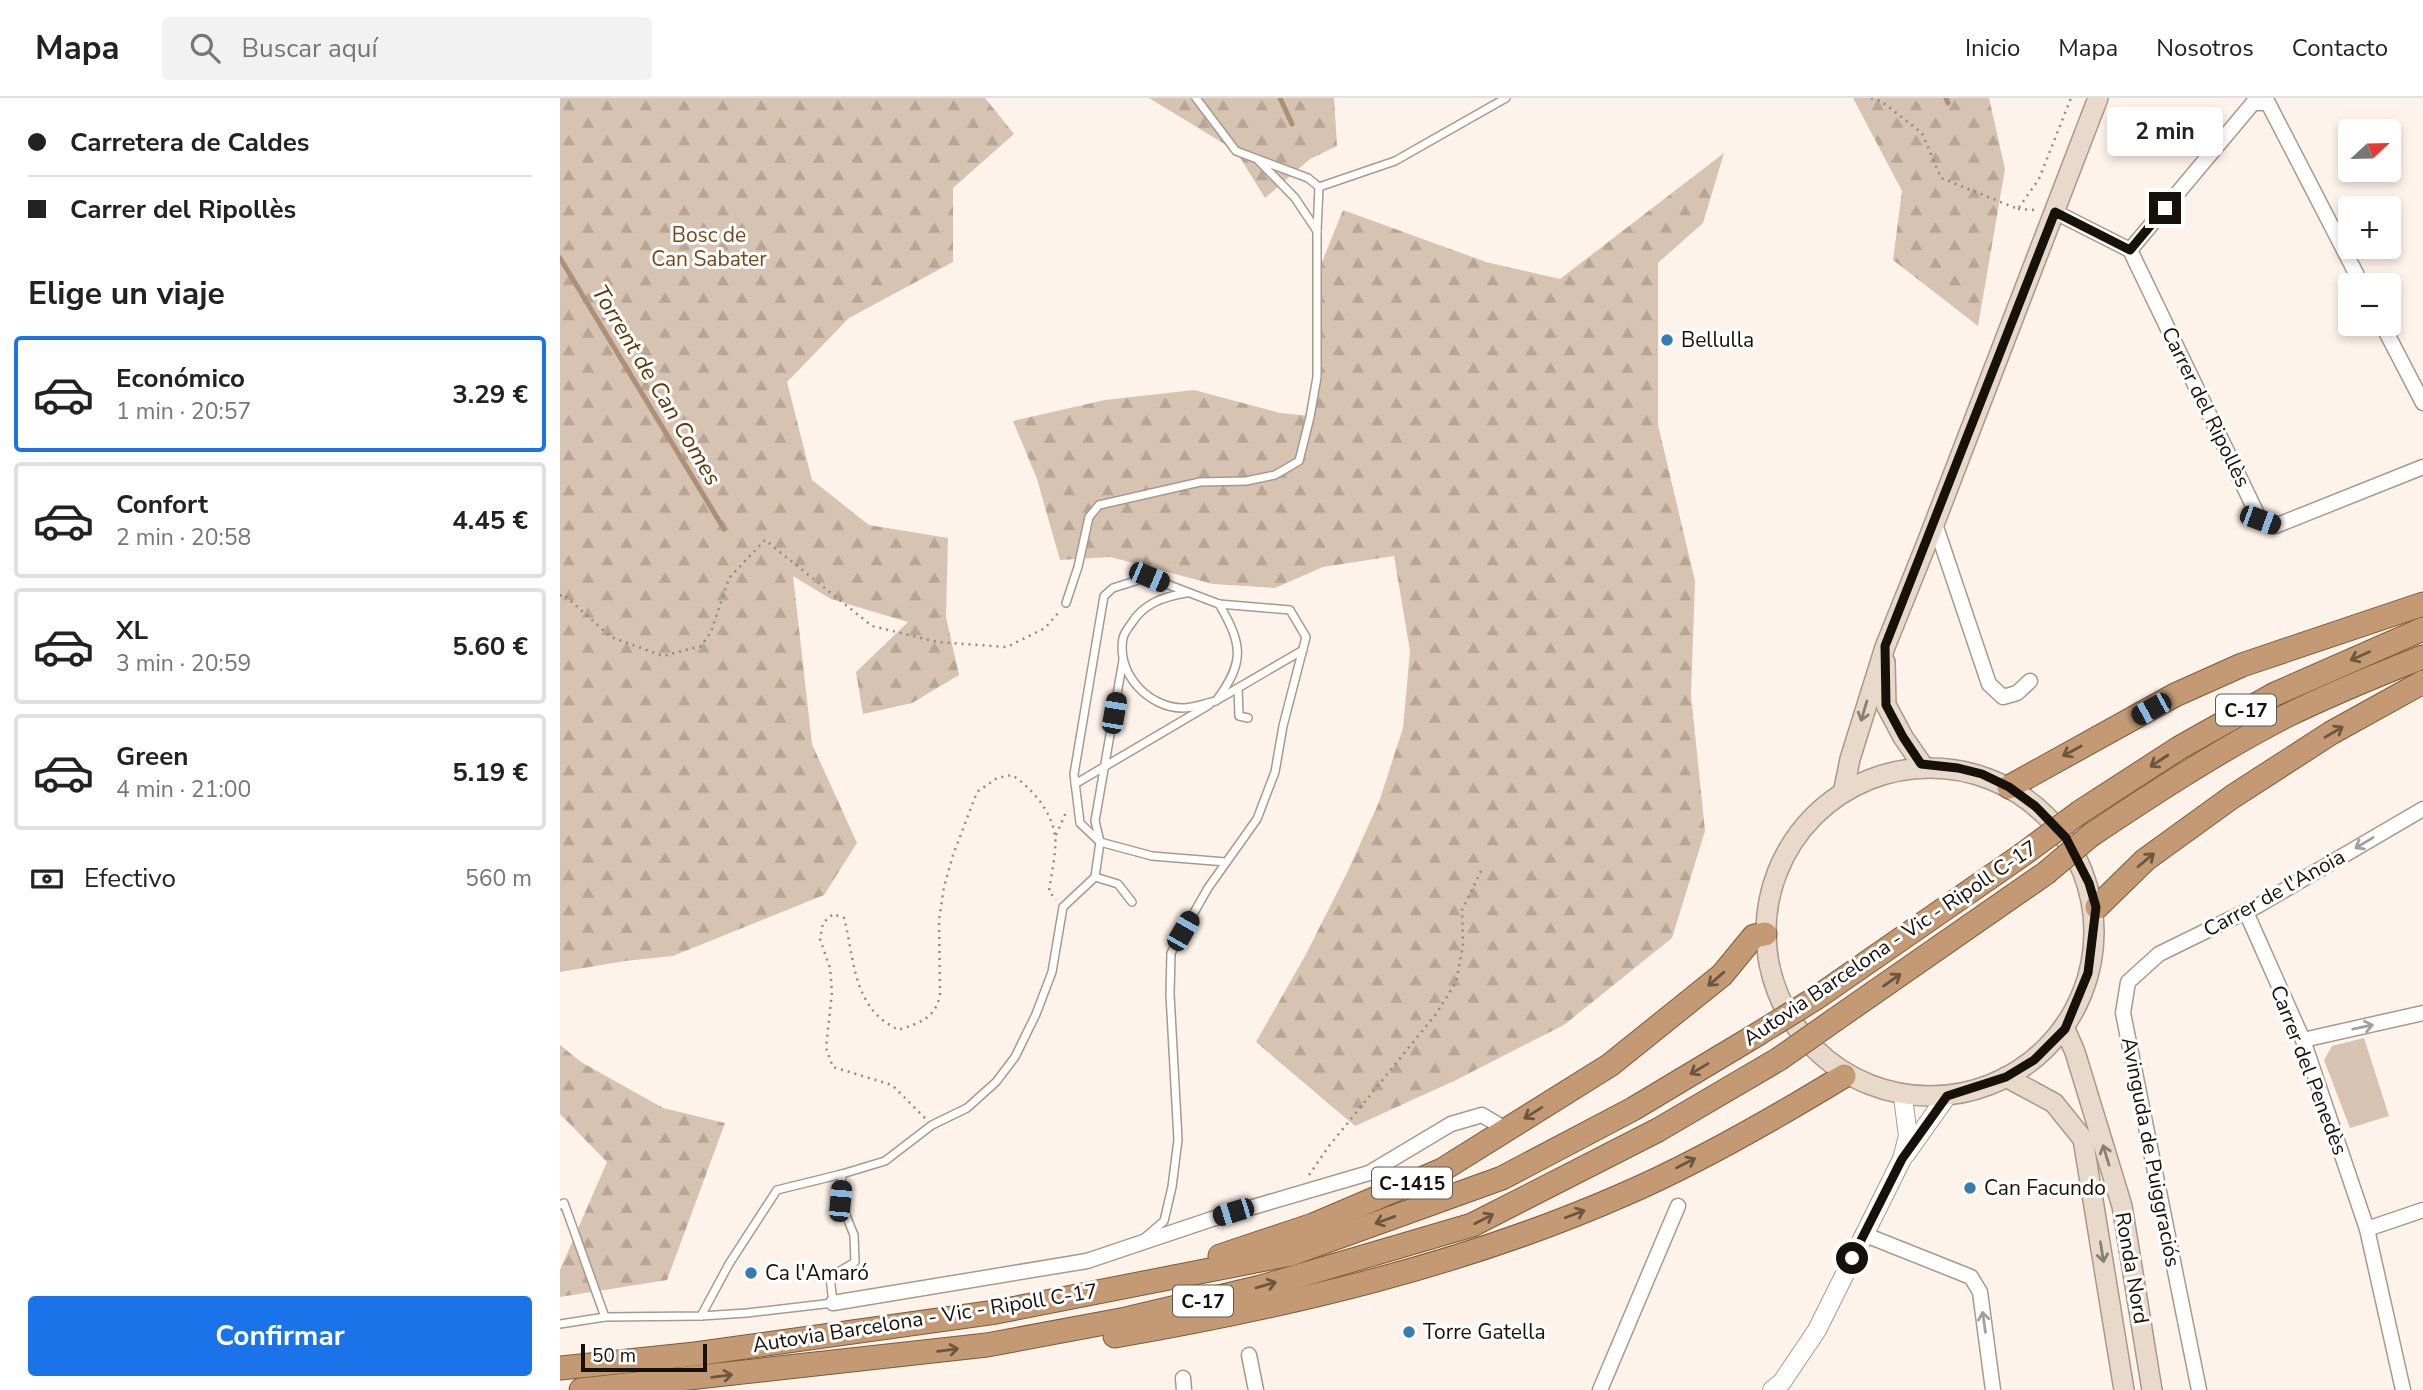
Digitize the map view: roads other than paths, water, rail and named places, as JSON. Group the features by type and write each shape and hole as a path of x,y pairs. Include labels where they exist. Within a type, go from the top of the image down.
{"highway":[{"path":"2009,787 2175,695 2242,665 2423,604"},
{"name":"Autovia Barcelona - Vic - Ripoll C-17","path":"560,1368 695,1354 996,1312 1291,1254 1502,1178 1633,1109 1816,999 2080,813 2179,748 2275,694 2423,629"},
{"name":"Autovia Barcelona - Vic - Ripoll C-17","path":"580,1390 987,1345 1126,1319 1261,1287 1472,1225 1658,1130 1779,1059 2046,873 2091,835 2190,770 2285,717 2353,685 2423,657"},
{"path":"2096,907 2145,860 2232,797 2331,733 2423,682"},
{"name":"C-1415","path":"996,1312 1193,1265 1313,1225 1442,1170 1610,1065 1722,975 1754,936 1765,934"},
{"path":"987,1345 1093,1339 1156,1329 1283,1302 1464,1254 1625,1194 1786,1110 1844,1076"}],"main road":[{"path":"1844,789 1850,759 1885,646 2098,98"},
{"path":"1885,646 1886,705 1921,764"},
{"path":"1921,764 1982,774 2009,787 2035,806 2066,838 2089,883 2096,907 2088,973 2065,1029 2034,1060 2006,1077 1947,1096 1903,1097 1844,1076 1807,1048 1792,1030 1770,970 1765,934 1772,902 1784,870 1805,833 1844,789 1890,771 1921,764"},
{"name":"Ronda Nord","path":"2065,1029 2075,1052 2122,1206 2152,1390"},
{"name":"Ronda Nord","path":"2006,1077 2054,1103 2083,1139 2124,1390"}],"street":[{"path":"2055,212 2130,250 2253,103 2268,103 2356,273"},
{"name":"Carrer del Ripollès","path":"2130,250 2260,520 2275,526 2423,467"},
{"path":"2388,336 2423,403"},
{"path":"1934,524 1989,684 2003,697 2017,693 2030,681"},
{"name":"Carrer de l'Anoia","path":"2129,982 2159,954 2246,912 2423,809"},
{"name":"Carrer del Penedès","path":"2246,912 2303,1040 2367,1229 2403,1390"},
{"name":"Avinguda de Puiggraciós","path":"2129,982 2123,1013 2199,1390"},
{"path":"2303,1040 2423,1013"},
{"path":"1902,1159 1947,1096"},
{"path":"1780,1387 1817,1330 1902,1159 1909,1136 1903,1097"},
{"path":"833,1303 1087,1261 1297,1192 1369,1173 1451,1124 1482,1115 1507,1130"},
{"path":"1600,1390 1678,1206"},
{"path":"2367,1229 2423,1210"},
{"path":"1863,1234 1971,1277 1980,1292 1993,1390"},
{"path":"1249,1355 1256,1390"}],"lane":[{"path":"1196,98 1236,152 1308,178 1319,187"},
{"path":"1319,187 1395,162 1506,98"},
{"path":"1258,160 1295,198 1317,231"},
{"path":"1066,603 1089,517 1099,505 1200,482 1246,481 1275,475 1299,461 1317,376 1319,187"},
{"path":"1137,1243 1164,1221 1178,1140 1170,994 1171,953 1208,888 1257,819 1275,772 1283,726 1306,637 1290,610 1219,604 1149,577 1113,588 1104,596 1074,774 1080,823 1100,842 1152,856 1226,862"},
{"path":"701,1316 729,1264 777,1190 885,1161 932,1125 968,1108 996,1082 1015,1057 1052,972 1063,907 1095,877 1100,842 1095,821 1124,659 1123,637 1138,613 1161,597 1186,593"},
{"path":"1124,659 1135,686 1153,702 1184,708 1216,701 1229,683 1237,661 1237,639 1219,604"},
{"path":"1075,784 1303,650"},
{"path":"1238,688 1239,716 1248,718"},
{"path":"1095,877 1118,884 1132,902"},
{"path":"560,1324 605,1317 701,1316 833,1303 830,1277 855,1262 854,1235 840,1201 842,1174"},
{"path":"560,1205 564,1203 605,1317"}],"waterway":[{"path":"1280,98 1292,124"},
{"path":"1946,98 1948,103"},
{"name":"Torrent de Can Comes","path":"560,258 724,529"}],"place":[{"name":"Bellulla","path":"1667,340"},
{"name":"Can Facundo","path":"1970,1188"},
{"name":"Ca l'Amaró","path":"751,1273"},
{"name":"Torre Gatella","path":"1409,1332"}],"park label":[{"name":"Bosc de Can Sabater","path":"709,247"}]}
